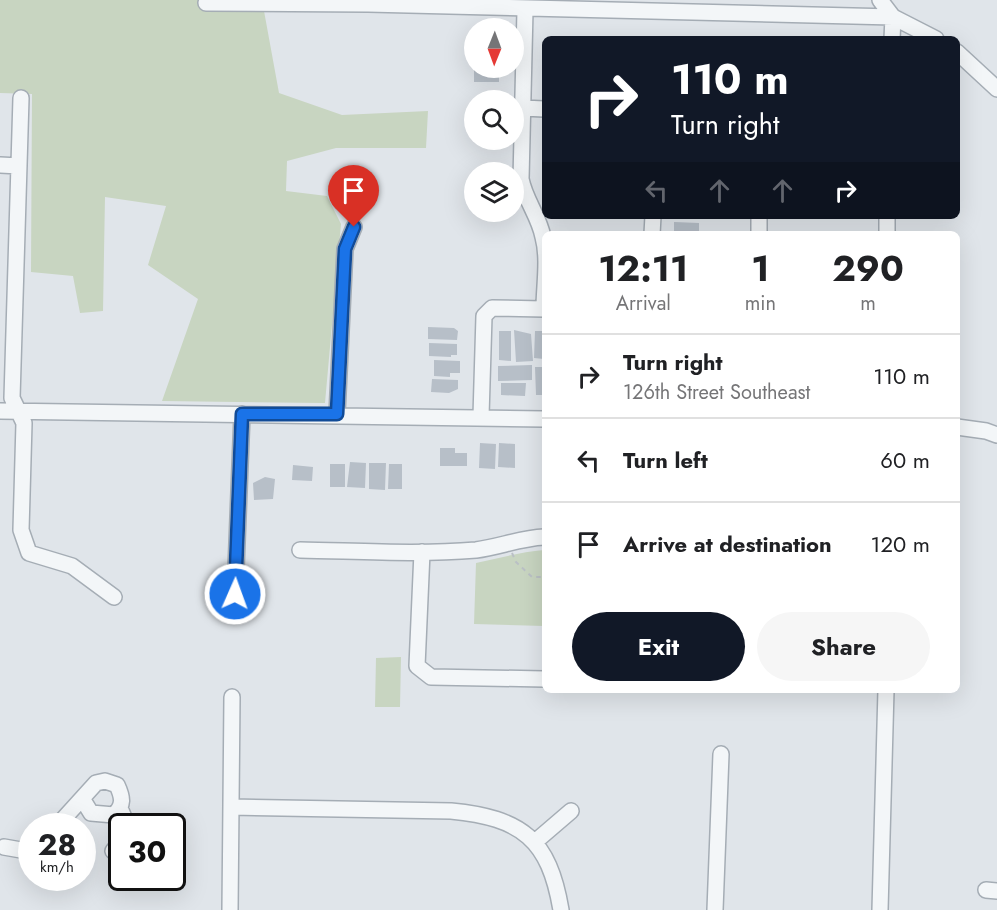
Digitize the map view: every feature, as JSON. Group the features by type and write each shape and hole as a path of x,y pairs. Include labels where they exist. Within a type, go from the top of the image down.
{"street":[{"path":"880,0 893,17 930,36"},
{"path":"206,3 368,2 525,10 893,17"},
{"path":"523,90 525,10"},
{"path":"892,36 893,17"},
{"path":"960,55 997,89"},
{"path":"21,98 12,398 24,423 21,531 29,554 72,566 114,597"},
{"path":"524,108 542,109"},
{"path":"522,150 521,179 524,195 539,222 542,233"},
{"path":"0,165 19,165"},
{"path":"337,414 345,249 354,227"},
{"path":"481,416 484,315 492,308 542,309"},
{"path":"0,411 481,416 542,419"},
{"path":"235,594 242,414"},
{"path":"960,427 986,430 997,435"},
{"path":"300,550 422,552 478,550 542,537"},
{"path":"422,552 417,666 423,673 431,677 542,679"},
{"path":"880,910 886,693"},
{"path":"230,910 232,697"},
{"path":"715,910 721,754"},
{"path":"70,813 83,800 89,788 96,783 105,781 117,785 123,796 120,808 114,815 91,813 83,800"},
{"path":"231,807 476,813 505,822 536,841 550,867 561,910"},
{"path":"120,808 122,813"},
{"path":"536,841 571,811"},
{"path":"2,849 18,850"}],"path":[{"path":"507,543 516,562 532,577 542,577"}],"green space":[{"path":"0,0 262,0 279,93 342,115 428,111 426,148 336,148 287,161 286,191 327,196 341,224 325,403 162,401 198,299 148,265 166,206 105,197 103,311 80,313 73,276 31,272 32,94 0,93"},
{"path":"542,550 542,626 474,624 476,563"},
{"path":"401,657 400,707 375,707 376,658"}],"building":[{"path":"474,78 499,78 499,82 474,82"},
{"path":"674,222 699,223 699,231 674,231"},
{"path":"428,327 454,328 458,331 457,340 428,339"},
{"path":"514,330 531,334 533,361 516,362"},
{"path":"499,331 511,331 511,361 499,360"},
{"path":"535,331 542,331 542,359 534,358"},
{"path":"429,343 457,344 457,355 429,356"},
{"path":"434,360 460,361 460,373 450,373 450,377 434,376"},
{"path":"532,365 532,380 498,381 498,366"},
{"path":"535,367 542,367 542,395 536,395"},
{"path":"432,379 458,380 458,389 449,393 431,392"},
{"path":"501,383 526,383 525,396 501,395"},
{"path":"480,443 496,444 495,469 479,468"},
{"path":"499,443 515,444 515,468 498,467"},
{"path":"440,448 455,448 455,453 467,453 467,466 440,466"},
{"path":"350,462 366,463 365,488 347,487"},
{"path":"369,463 386,463 385,490 369,489"},
{"path":"330,464 345,464 345,487 330,487"},
{"path":"389,464 402,464 402,489 388,489"},
{"path":"293,465 313,467 312,481 292,480"},
{"path":"265,477 275,479 273,499 254,500 253,483"}],"route":[{"path":"235,594 242,414 337,414 345,249 354,227"}]}
